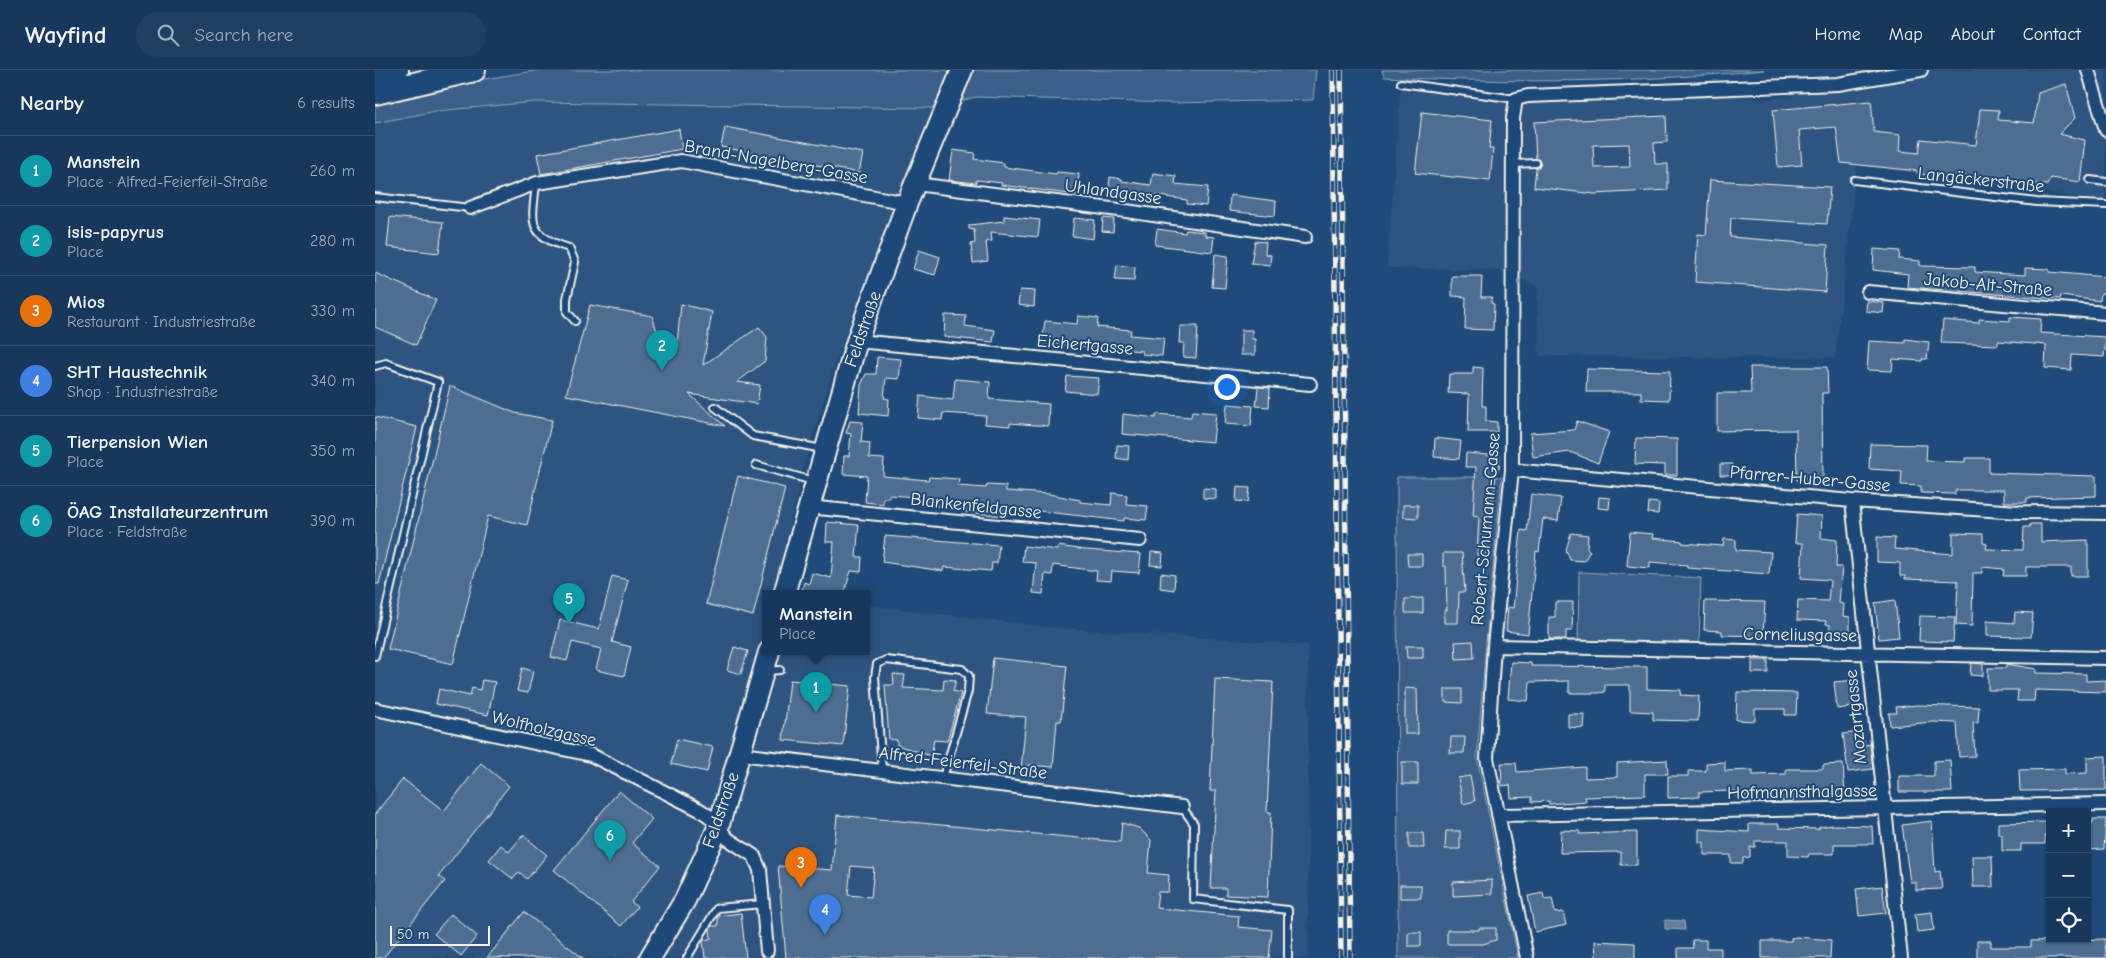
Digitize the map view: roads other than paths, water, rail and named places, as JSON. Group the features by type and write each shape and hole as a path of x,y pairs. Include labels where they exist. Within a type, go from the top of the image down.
{"highway":[{"path":"375,74 397,70"},
{"path":"375,93 474,70"}],"main road":[{"name":"Feldstraße","path":"785,590 815,481 857,341 907,203 962,70"},
{"name":"Feldstraße","path":"650,958 685,900 718,828 740,754 772,671 769,655"}],"street":[{"path":"1516,99 1528,96 1838,84 1921,70"},
{"path":"2088,70 2106,130"},
{"name":"Robert-Schumann-Gasse","path":"1516,99 1513,118 1512,470 1494,646 1487,758 1527,958"},
{"name":"Brand-Nagelberg-Gasse","path":"470,208 537,183 681,160 907,203"},
{"name":"Uhlandgasse","path":"916,184 1119,210 1305,237"},
{"name":"Jakob-Alt-Straße","path":"1868,292 2106,313"},
{"name":"Eichertgasse","path":"857,341 1310,384"},
{"name":"Pfarrer-Huber-Gasse","path":"1512,470 1852,501 2019,512 2106,513"},
{"name":"Mozartgasse","path":"1852,501 1901,958"},
{"name":"Blankenfeldgasse","path":"808,507 1140,540"},
{"name":"Corneliusgasse","path":"1494,646 2106,658"},
{"name":"Wolfholzgasse","path":"375,709 591,755 701,810 709,816 728,839 754,856 761,870 767,956"},
{"name":"Alfred-Feierfeil-Straße","path":"740,754 1182,807"},
{"name":"Hofmannsthalgasse","path":"1498,815 2106,804"}],"lane":[{"path":"1401,83 1516,99"},
{"path":"1513,164 1536,163"},
{"name":"Langäckerstraße","path":"1854,180 2037,202 2106,204"},
{"path":"2090,180 2106,182"},
{"path":"537,183 533,220 538,234 569,248 575,262 567,299 567,312 575,321"},
{"name":"Brand-Nagelberg-Gasse","path":"375,197 470,208"},
{"path":"375,366 386,363 438,382 378,628 375,656"},
{"path":"715,407 753,436 825,449"},
{"path":"756,465 815,481"},
{"path":"882,770 875,677 877,664 886,660 962,669 969,676 968,691 943,778"},
{"path":"1182,807 1194,824 1193,899 1288,910 1288,958"},
{"path":"687,958 717,908 763,904"}],"railway":[{"path":"1333,70 1341,958"},
{"path":"1341,70 1350,958"}],"place":[{"name":"isis-papyrus","path":"662,371"},
{"name":"Tierpension Wien","path":"569,624"},
{"name":"Manstein","path":"816,713"},
{"name":"ÖAG Installateurzentrum","path":"610,861"},
{"name":"Mios","path":"801,888"},
{"name":"SHT Haustechnik","path":"825,935"}]}
